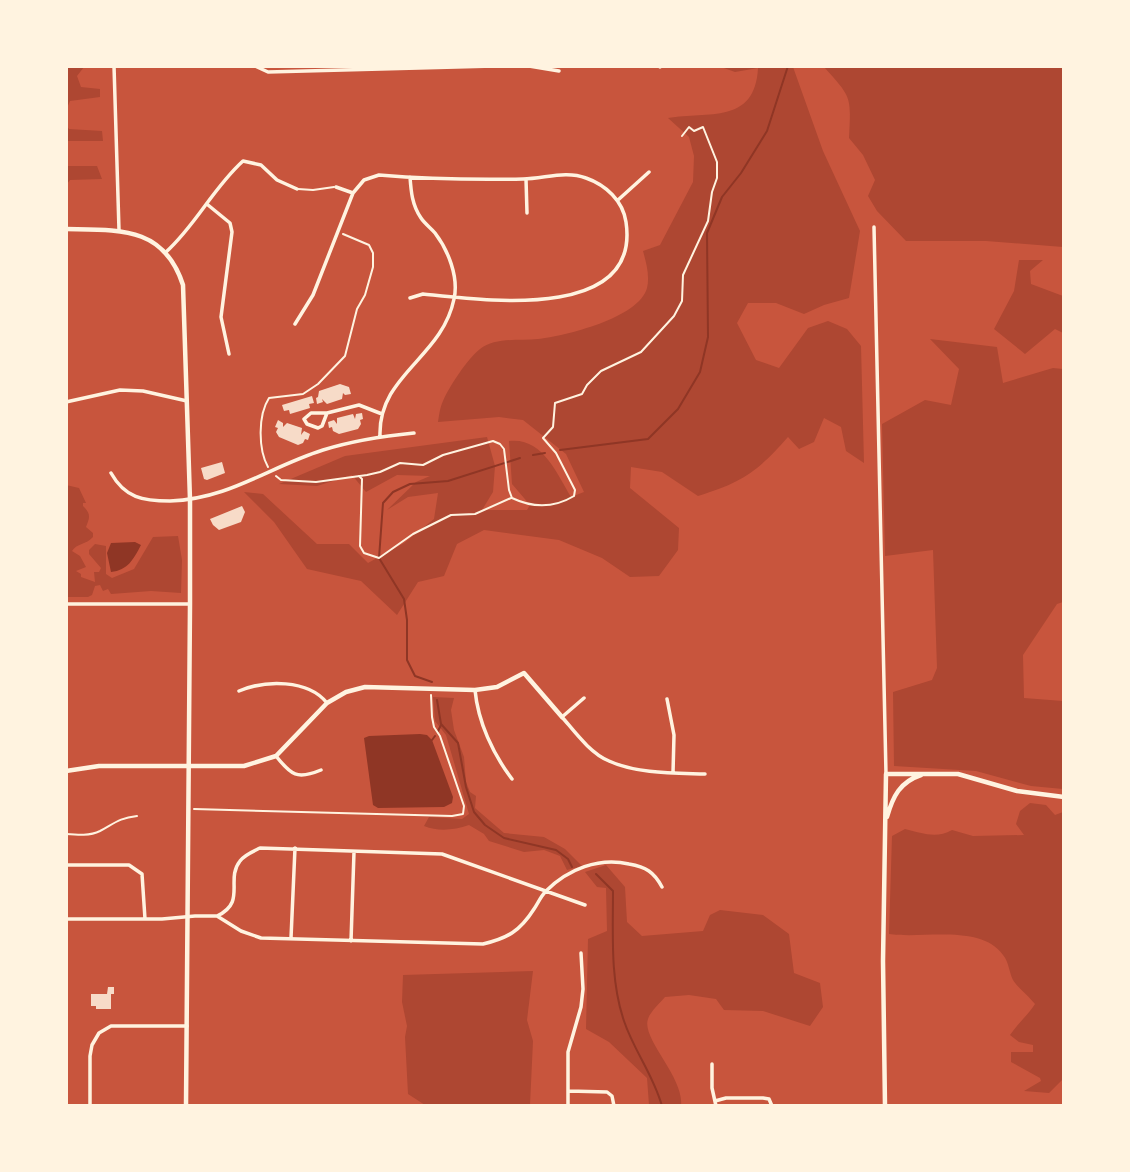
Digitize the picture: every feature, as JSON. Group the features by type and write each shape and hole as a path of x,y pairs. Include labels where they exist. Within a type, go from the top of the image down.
{"street":[{"path":"114,66 119,230"},
{"path":"255,66 268,72 494,66"},
{"path":"529,66 559,71"},
{"path":"166,252 208,205 224,178 243,162 261,164 277,180 298,189"},
{"path":"618,200 649,172"},
{"path":"295,324 313,295 354,193 363,180 379,174 526,179 570,174 598,183 618,200 628,233 622,259 602,282 583,291 537,300 512,301 423,294 410,298"},
{"path":"380,437 382,414 394,386 416,365 442,332 455,297 453,273 445,247 421,218 412,200 410,177"},
{"path":"526,179 527,214"},
{"path":"336,187 354,193"},
{"path":"208,205 230,223 232,232 221,317 229,354"},
{"path":"874,227 886,774 883,961 885,1105"},
{"path":"66,229 119,230 145,237 166,252 183,285 190,500 186,1105"},
{"path":"66,402 120,390 143,391 187,401"},
{"path":"327,413 322,426 318,428 307,424 304,419 311,413 327,413 359,405 382,414"},
{"path":"111,473 117,484 131,496 141,500 190,500 224,493 323,450 380,437 414,433"},
{"path":"66,604 190,604"},
{"path":"66,771 99,766 244,766 276,756 327,703 346,692 365,687 475,690 497,687 524,673 588,746 607,761 627,767 705,774"},
{"path":"239,691 253,685 296,686 313,689 327,703"},
{"path":"475,690 478,714 499,763 512,779"},
{"path":"562,717 584,698"},
{"path":"667,699 674,735 673,773"},
{"path":"276,756 287,770 296,775 307,775 321,770"},
{"path":"886,774 958,774 1025,792 1063,797"},
{"path":"885,824 897,791 905,782 926,774"},
{"path":"66,919 145,920 217,916 225,912 235,897 235,872 241,859 260,848 442,855 585,905"},
{"path":"291,939 295,848"},
{"path":"351,941 354,852"},
{"path":"217,916 241,931 261,939 483,944 505,939 523,925 545,892 568,875 595,862 616,861 634,865 655,874 662,887"},
{"path":"66,865 129,865 142,874 145,920"},
{"path":"568,1105 568,1052 582,998 580,953"},
{"path":"90,1105 90,1056 99,1033 111,1026 187,1026"},
{"path":"712,1064 712,1088 716,1103 726,1098 763,1098 769,1099 772,1105"},
{"path":"568,1091 607,1092 614,1100 614,1105"}],"lane":[{"path":"298,189 336,187"}],"path":[{"path":"276,476 281,480 316,482 359,476 380,472 400,463 423,465 443,455 493,441 503,449 512,498 523,504 551,506 574,496 575,490 556,453 543,438 553,427 555,403 582,394 601,371 641,352 674,316 682,301 683,275 708,221 717,178 717,162 703,127 694,131 689,127 682,136"},
{"path":"268,468 261,421 265,403 269,398 303,394 318,384 345,356 357,309 365,295 373,267 373,253 369,245 343,234"},
{"path":"359,476 362,479 360,545 364,553 379,558 413,534 451,516 475,514 512,498"},
{"path":"194,809 452,816 463,814 464,806 440,736 434,727 431,695"},
{"path":"66,834 86,835 99,832 117,819 137,816"}],"shaded area":[{"path":"67,66 84,67 77,76 81,87 100,89 100,97 70,101 67,108"},
{"path":"721,67 793,67 823,151 860,231 849,298 804,314 776,303 748,303 737,323 756,360 779,368 808,328 828,321 847,329 861,346 864,463 846,451 841,427 824,418 814,442 799,449 788,437 748,474 727,486 698,496 662,472 631,467 630,488 679,528 678,550 659,576 630,577 602,558 559,540 484,530 457,544 444,576 418,582 397,615 361,581 307,569 274,522 244,492 263,494 317,544 349,544 368,563 404,543 434,519 438,493 408,497 387,510 416,482 430,476 397,475 366,492 352,475 317,486 279,484 345,456 487,437 495,466 493,492 482,510 527,510 530,505 512,484 509,441 521,441 539,450 547,458 571,497 584,492 566,454 523,420 499,417 438,422 441,406 465,366 475,353 486,345 500,341 550,337 600,324 616,317 641,299 648,279 643,251 660,245 693,182 694,156 689,137 668,118 727,112 748,99 755,86 758,68 735,72"},
{"path":"824,67 1063,67 1063,247 986,241 906,241 877,211 868,196 875,180 863,155 849,138 848,98"},
{"path":"66,125 69,129 102,131 103,141 67,141"},
{"path":"67,166 97,166 102,179 70,180 67,184"},
{"path":"1019,260 1043,260 1030,271 1031,284 1063,296 1063,333 1055,329 1025,354 994,329 1014,291"},
{"path":"930,339 997,347 1003,383 1053,368 1063,369 1063,602 1057,604 1023,655 1024,698 1063,701 1063,789 1031,786 976,771 894,766 893,692 932,680 937,668 933,550 885,556 882,424 925,400 951,405 959,369"},
{"path":"66,485 79,488 86,503 83,503 83,506 89,516 86,527 93,533 90,540 72,551 80,556 86,567 76,571 81,577 95,582 94,572 99,572 101,568 89,554 95,544 106,546 106,574 112,578 134,569 153,537 178,536 182,560 181,593 151,591 111,594 108,589 103,591 100,585 95,586 92,595 88,597 67,597"},
{"path":"135,542 141,545 132,560 126,567 111,572 107,553 111,543"},
{"path":"433,697 454,698 451,710 454,730 464,757 466,782 470,792 476,796 475,808 504,833 544,837 565,849 582,866 567,870 560,856 544,850 524,852 489,841 484,834 469,825 446,830 424,826 429,817 462,819 469,814 446,735 435,721"},
{"path":"427,735 432,740 453,797 452,803 444,807 378,808 373,805 364,738"},
{"path":"1030,803 1046,805 1055,815 1063,812 1063,1079 1049,1093 1024,1091 1041,1081 1040,1078 1011,1062 1011,1052 1033,1052 1033,1045 1019,1042 1010,1035 1035,1004 1017,986 1007,961 993,945 966,936 889,934 892,836 905,829 935,835 952,830 973,836 1024,835 1016,824 1020,811"},
{"path":"606,865 625,887 627,922 642,936 703,931 710,915 720,910 763,915 789,934 794,973 820,983 823,1007 810,1026 763,1011 724,1010 716,999 689,995 665,997 649,1016 648,1027 676,1082 681,1105 649,1105 647,1078 609,1042 586,1029 588,939 607,931 606,888 597,887 585,872"},
{"path":"533,971 527,1020 533,1041 530,1105 425,1105 408,1094 405,1037 407,1026 402,1002 403,975"}],"building":[{"path":"340,384 349,387 351,394 343,393 342,399 327,404 322,399 323,402 317,404 319,391"},
{"path":"312,396 314,403 309,404 310,408 290,414 289,410 284,411 282,405"},
{"path":"362,413 363,419 360,420 358,429 339,434 333,431 332,427 329,428 328,422 334,420 337,424 337,418 353,414 355,419 356,414"},
{"path":"278,420 283,423 283,427 287,423 302,428 301,435 304,431 310,434 308,440 305,439 298,445 279,437 276,432 278,428 275,427"},
{"path":"222,462 225,473 204,479 201,468"},
{"path":"242,506 245,512 241,522 219,530 213,525 210,519"},
{"path":"108,987 114,987 111,1009 96,1009 96,1006 91,1006 91,994 107,994"}],"waterway":[{"path":"560,450 648,439 678,409 700,372 708,337 707,233 722,197 741,173 767,131 788,66"},
{"path":"533,455 545,453"},
{"path":"432,682 415,676 407,660 404,599 379,558 383,503 393,492 410,484 448,481 520,458"},
{"path":"437,700 441,724 458,743 466,787 474,812 485,825 504,838 556,850 568,859 572,867"},
{"path":"438,731 441,725"},
{"path":"432,740 435,736"},
{"path":"596,874 613,891 613,957 616,989 624,1021 662,1106"}]}
